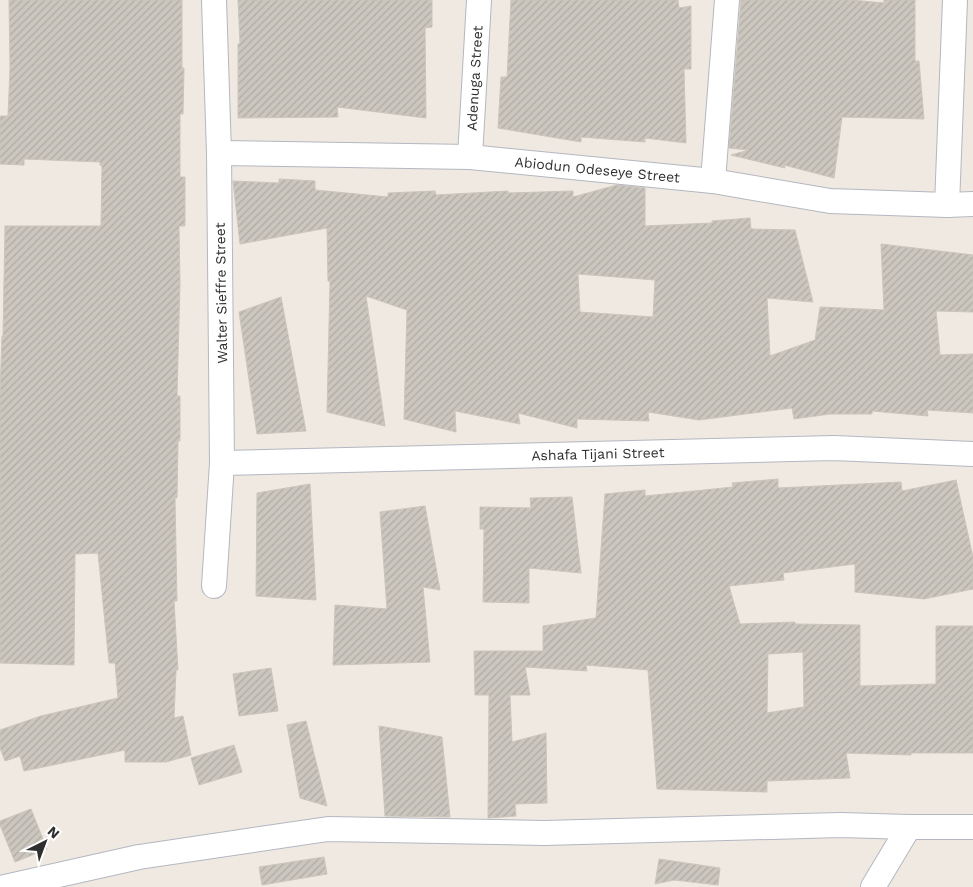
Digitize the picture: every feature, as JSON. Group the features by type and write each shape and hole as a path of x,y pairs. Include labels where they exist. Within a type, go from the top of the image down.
{"street":[{"name":"Walter Sieffre Street","path":"214,0 219,153 222,463 214,586"},
{"name":"Adenuga Street","path":"470,157 479,0"},
{"path":"713,181 726,0"},
{"path":"947,204 955,0"},
{"name":"Abiodun Odeseye Street","path":"219,153 470,157 713,181 830,201 973,204"},
{"name":"Ashafa Tijani Street","path":"222,463 834,448 973,454"},
{"path":"5,887 138,857 328,829 544,833 841,825 973,827"},
{"path":"873,887 909,827"}],"building":[{"path":"9,0 182,0 182,68 184,68 183,114 180,114 180,177 185,177 185,226 179,226 180,283 177,396 180,396 180,441 178,441 177,498 175,498 177,601 174,601 178,670 176,670 174,718 183,716 191,755 166,762 125,762 125,750 24,771 20,756 5,761 0,748 0,730 41,716 118,698 115,663 109,663 98,553 75,554 74,665 0,663 0,393 5,226 101,226 102,166 100,162 24,159 24,165 0,164 0,116 8,116 10,68"},
{"path":"238,0 432,0 432,27 425,28 426,118 337,107 338,117 238,118 238,44 240,44"},
{"path":"511,0 678,0 679,8 691,6 691,69 684,69 686,143 645,138 645,142 581,137 581,142 498,128 501,77 507,77"},
{"path":"741,0 852,0 884,3 884,0 915,0 915,61 919,61 924,119 842,117 834,178 784,165 785,168 731,155 749,150 729,148"},
{"path":"279,179 315,181 315,190 388,197 388,193 435,191 436,195 508,191 508,193 573,191 573,197 617,185 645,188 645,226 712,223 712,221 750,218 751,229 795,230 813,302 767,298 770,356 815,340 820,307 884,310 881,244 973,255 973,312 936,311 940,355 973,354 973,413 927,410 928,416 872,411 872,414 830,414 794,419 792,408 699,420 648,412 649,421 577,419 577,428 518,413 520,424 455,411 456,432 404,419 407,310 366,296 385,426 327,412 330,282 328,281 327,228 240,244 233,181 279,183","holes":["578,274 655,280 653,317 580,312"]},
{"path":"281,297 306,431 257,434 239,312"},
{"path":"778,479 778,488 901,482 902,491 956,480 973,557 973,589 924,599 855,592 855,564 783,573 784,580 729,586 740,624 795,622 795,624 860,625 860,686 936,684 936,626 973,626 973,753 911,753 911,755 846,753 850,778 767,781 767,792 657,789 648,670 586,665 587,671 525,667 530,695 510,695 512,742 546,733 547,803 515,804 516,816 488,818 489,695 475,695 474,651 543,651 543,626 596,618 605,494 645,490 645,496 733,487 732,483","holes":["803,652 804,707 767,713 768,654"]},
{"path":"310,484 316,600 256,596 257,493"},
{"path":"572,497 581,573 529,568 529,603 483,602 484,529 480,529 480,507 531,508 530,498"},
{"path":"425,506 440,590 423,587 430,662 333,665 335,605 387,609 380,512"},
{"path":"271,668 278,711 239,716 233,674"},
{"path":"306,721 327,806 300,798 287,725"},
{"path":"379,726 442,737 450,817 385,816"},
{"path":"234,745 242,772 199,785 191,758"},
{"path":"31,809 47,849 15,862 0,821"},
{"path":"324,857 327,874 262,885 259,867"},
{"path":"659,859 720,868 718,885 674,880 655,884"}]}
